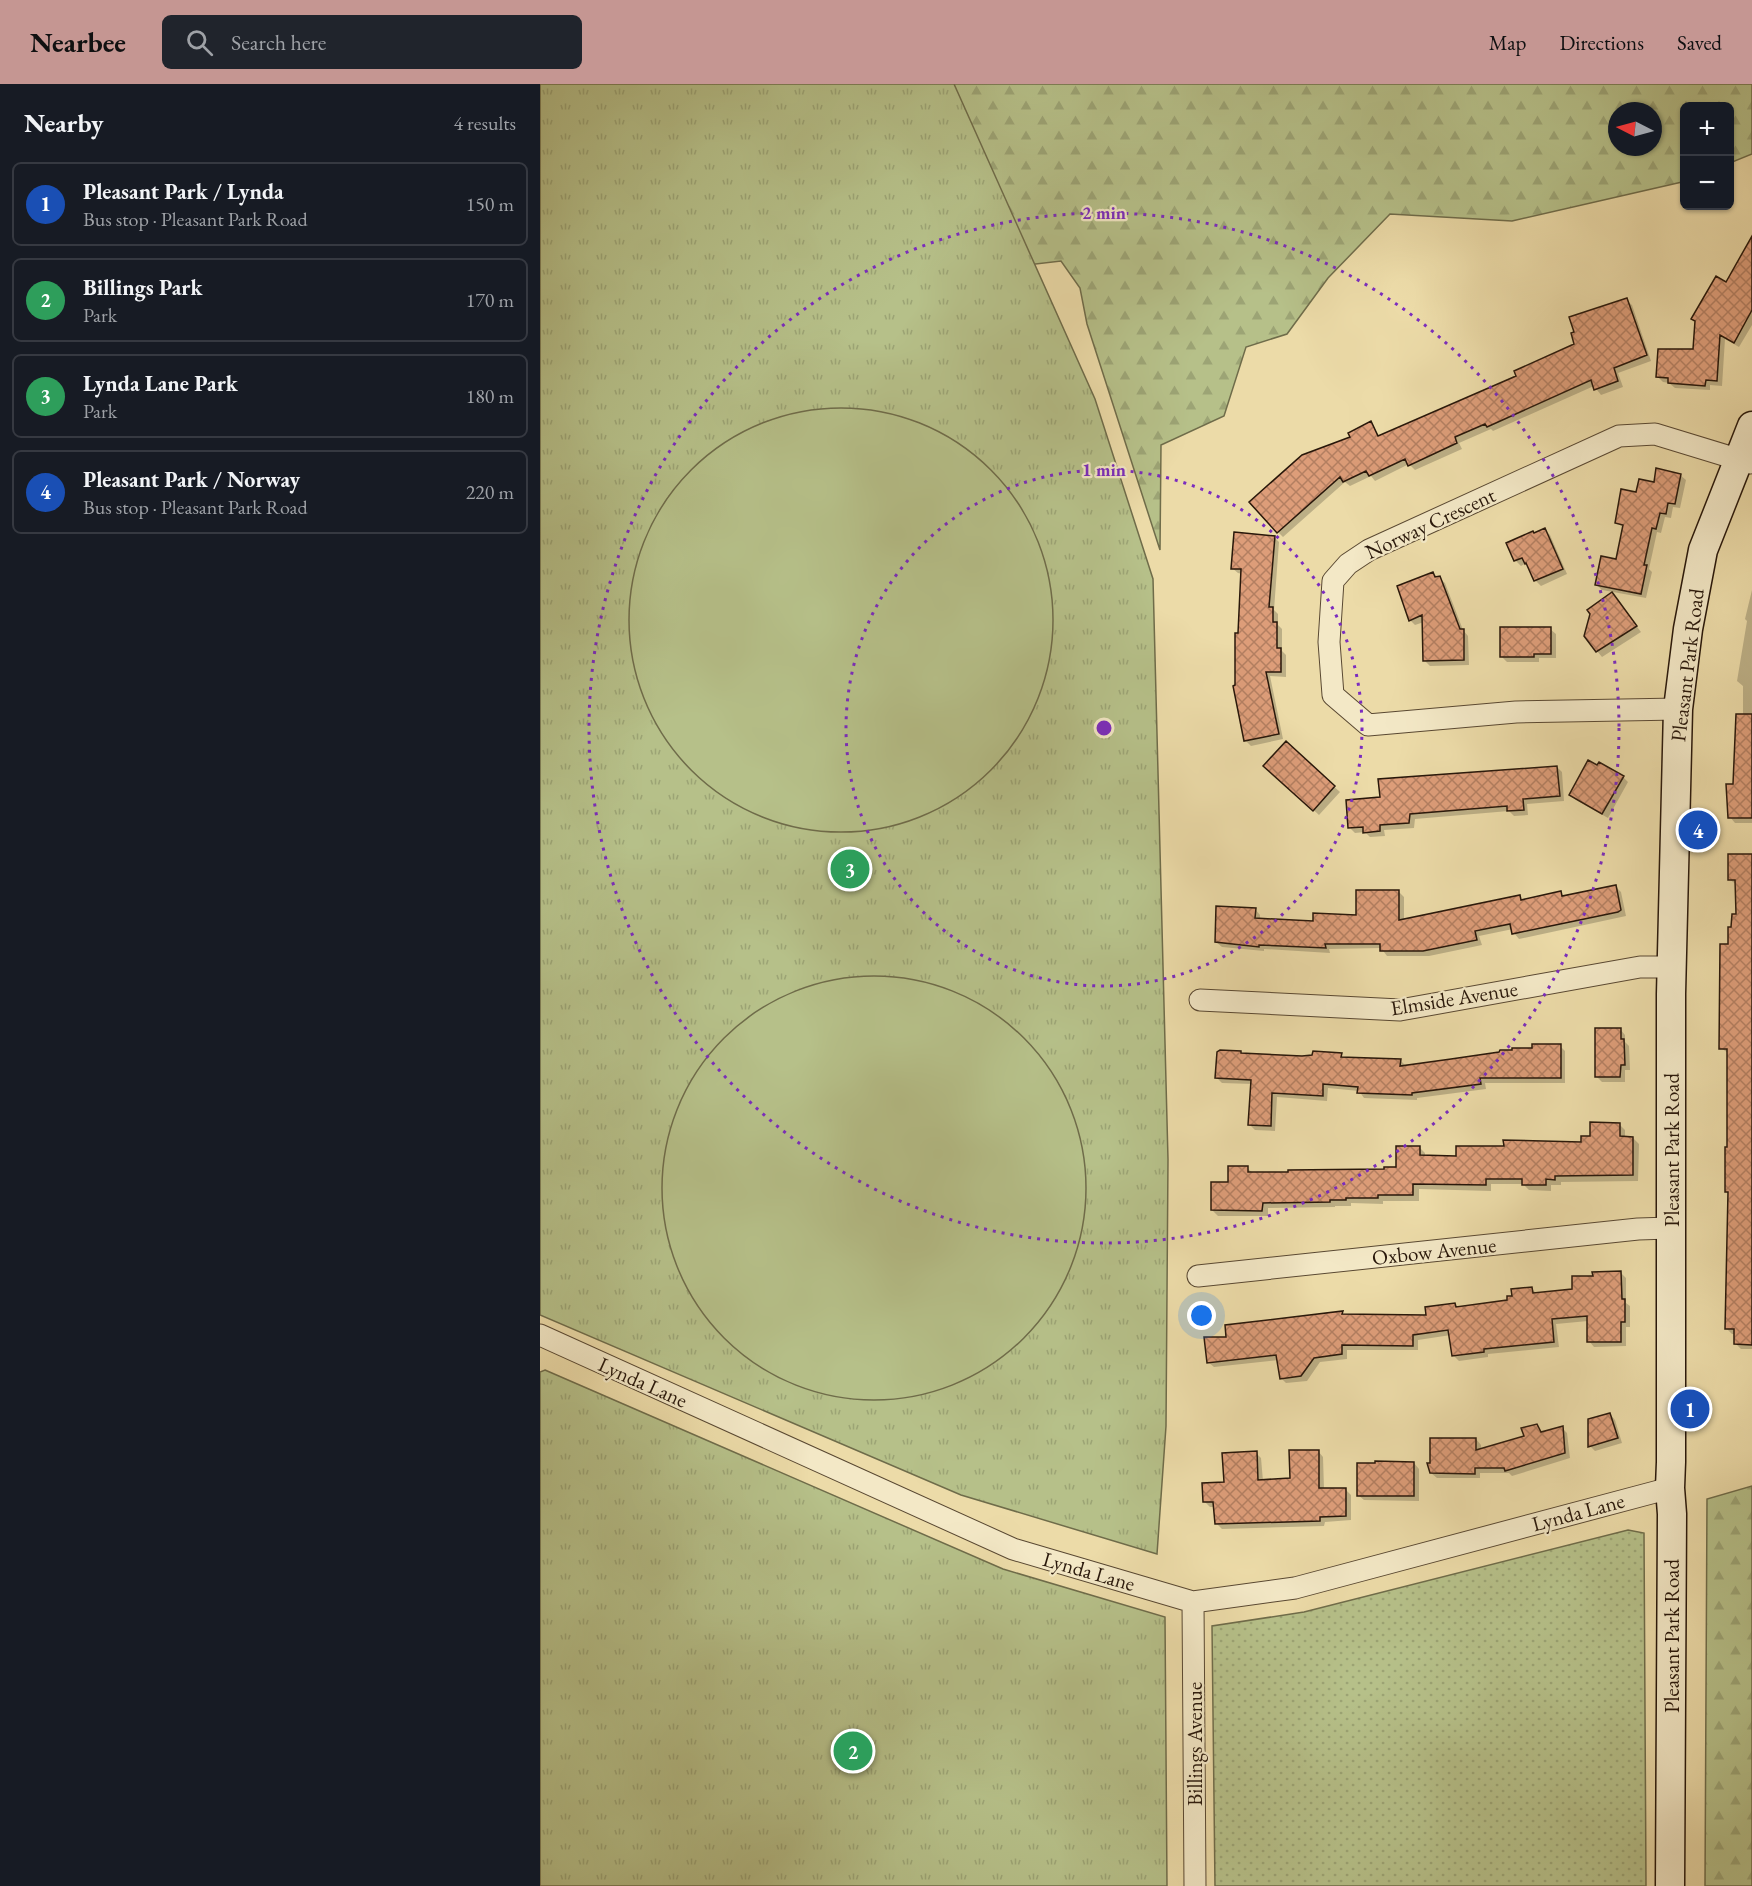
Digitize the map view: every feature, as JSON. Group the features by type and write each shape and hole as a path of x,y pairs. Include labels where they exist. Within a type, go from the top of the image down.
{"street":[{"name":"Pleasant Park Road","path":"1670,1886 1671,967 1678,709 1688,629 1703,550 1746,462 1752,426"},
{"name":"Norway Crescent","path":"1678,709 1516,712 1368,725 1333,695 1329,642 1333,581 1348,564 1369,550 1619,436 1655,434 1746,462"},
{"name":"Elmside Avenue","path":"1200,1000 1400,1010 1640,967 1671,967"},
{"name":"Oxbow Avenue","path":"1198,1276 1638,1229 1670,1228"},
{"name":"Lynda Lane","path":"540,1335 1013,1549 1193,1602 1295,1588 1670,1488"},
{"name":"Billings Avenue","path":"1193,1602 1196,1886"}],"green space":[{"path":"540,84 1752,84 1752,154 1734,161 1734,102 1680,102 1680,182 1512,221 1390,214 1328,278 1287,334 1246,347 1224,416 1161,445 1160,550 1087,324 1080,288 1061,261 1027,265"},
{"path":"540,84 954,84 1095,399 1153,579 1168,1159 1166,1426 1157,1554 961,1495 540,1315"},
{"path":"841,408 882,412 922,424 959,443 991,470 1018,502 1037,539 1049,579 1053,620 1049,661 1037,701 1018,738 991,770 959,797 922,816 882,828 841,832 800,828 760,816 723,797 691,770 664,738 645,701 633,661 629,620 633,579 645,539 664,502 691,470 723,443 760,424 800,412"},
{"path":"874,976 915,980 955,992 992,1011 1024,1038 1051,1070 1070,1107 1082,1147 1086,1188 1082,1229 1070,1269 1051,1306 1024,1338 992,1365 955,1384 915,1396 874,1400 833,1396 793,1384 756,1365 724,1338 697,1306 678,1269 666,1229 662,1188 666,1147 678,1107 697,1070 724,1038 756,1011 793,992 833,980"},
{"path":"545,1370 1003,1569 1165,1617 1167,1886 540,1886 540,1372"},
{"path":"1752,1486 1752,1886 1705,1886 1707,1499"},
{"path":"1628,1530 1644,1533 1646,1886 1215,1886 1212,1626 1304,1612"}],"building":[{"path":"1752,236 1752,310 1734,343 1720,335 1717,381 1706,380 1705,386 1668,383 1668,378 1656,377 1658,349 1693,349 1695,321 1691,319 1716,276 1726,282"},
{"path":"1627,298 1647,355 1614,368 1618,381 1594,390 1591,380 1487,427 1485,424 1455,437 1457,443 1408,466 1405,459 1369,476 1366,471 1343,482 1340,477 1277,533 1249,502 1302,455 1350,437 1348,433 1371,421 1378,436 1516,376 1514,371 1574,344 1571,333 1574,332 1569,317"},
{"path":"1656,468 1681,474 1675,504 1668,503 1666,514 1660,513 1656,529 1652,528 1644,565 1647,565 1641,594 1595,585 1601,556 1616,559 1623,525 1615,523 1621,489 1636,492 1639,479 1654,482"},
{"path":"1545,528 1563,569 1534,581 1522,558 1514,561 1506,543"},
{"path":"1234,532 1275,536 1269,607 1273,607 1273,622 1277,622 1277,648 1281,648 1281,672 1266,672 1279,734 1244,741 1233,686 1235,685 1235,633 1238,633 1241,569 1231,569"},
{"path":"1433,572 1435,577 1440,576 1460,629 1464,629 1464,660 1423,661 1422,615 1409,621 1397,586"},
{"path":"1612,592 1637,626 1596,652 1584,636 1590,614 1587,610"},
{"path":"1500,627 1551,627 1551,654 1534,654 1534,657 1500,657"},
{"path":"1736,714 1752,714 1752,818 1728,818 1726,784 1733,784"},
{"path":"1286,741 1335,786 1313,811 1263,766"},
{"path":"1588,760 1597,765 1599,762 1624,776 1602,814 1569,795"},
{"path":"1557,766 1560,796 1523,799 1524,810 1507,811 1507,806 1410,814 1409,823 1380,825 1380,831 1363,833 1363,827 1348,828 1346,800 1380,797 1378,779"},
{"path":"1728,854 1752,854 1752,1345 1734,1344 1734,1329 1725,1329 1728,1192 1725,1192 1727,1049 1719,1049 1720,944 1728,944 1728,927 1731,927 1732,914 1736,914 1735,880 1728,880"},
{"path":"1616,885 1621,910 1618,912 1512,934 1510,924 1475,931 1477,940 1423,951 1380,951 1380,944 1325,944 1326,948 1259,945 1259,947 1215,942 1216,906 1256,908 1255,918 1313,921 1313,913 1356,915 1356,890 1399,890 1399,920 1520,895 1521,900 1561,891 1562,896"},
{"path":"1595,1028 1621,1028 1621,1039 1624,1039 1625,1065 1621,1065 1620,1077 1595,1077"},
{"path":"1532,1044 1561,1044 1561,1078 1480,1078 1481,1084 1412,1093 1412,1095 1357,1093 1358,1087 1323,1084 1323,1096 1272,1093 1271,1126 1248,1125 1251,1080 1215,1078 1217,1052 1220,1050 1302,1056 1312,1055 1313,1051 1342,1053 1341,1057 1401,1059 1400,1066 1512,1050 1512,1048 1532,1048"},
{"path":"1590,1122 1620,1123 1620,1136 1633,1137 1633,1175 1555,1176 1555,1180 1546,1179 1546,1185 1522,1185 1522,1179 1486,1179 1486,1185 1413,1184 1413,1195 1378,1195 1378,1198 1346,1198 1346,1200 1330,1200 1330,1202 1263,1203 1262,1211 1211,1210 1211,1182 1228,1182 1228,1166 1248,1166 1248,1172 1384,1169 1384,1167 1396,1167 1396,1146 1420,1146 1420,1155 1456,1156 1456,1146 1504,1146 1503,1140 1581,1142 1581,1136 1590,1136"},
{"path":"1621,1271 1625,1322 1621,1322 1621,1342 1587,1342 1587,1316 1552,1319 1554,1342 1484,1349 1484,1352 1452,1356 1448,1330 1413,1335 1413,1346 1342,1345 1342,1354 1314,1358 1301,1376 1280,1379 1276,1355 1207,1363 1204,1337 1226,1337 1225,1325 1343,1311 1342,1314 1426,1315 1425,1307 1455,1303 1456,1307 1507,1300 1507,1296 1512,1296 1511,1289 1532,1287 1533,1293 1572,1289 1572,1276 1593,1276 1592,1272"},
{"path":"1610,1413 1618,1438 1588,1447 1588,1419"},
{"path":"1537,1424 1541,1432 1563,1426 1565,1453 1505,1471 1504,1468 1475,1468 1475,1474 1430,1473 1427,1463 1430,1463 1430,1438 1476,1438 1476,1450 1524,1436 1521,1428"},
{"path":"1289,1450 1319,1450 1319,1488 1346,1488 1346,1516 1320,1517 1320,1521 1215,1524 1213,1502 1203,1502 1202,1483 1224,1482 1222,1453 1257,1451 1258,1480 1290,1478"},
{"path":"1375,1461 1414,1462 1414,1496 1357,1496 1357,1463 1375,1463"}],"place":[{"name":"Pleasant Park / Norway","path":"1698,830"},
{"name":"Lynda Lane Park","path":"850,869"},
{"name":"Pleasant Park / Lynda","path":"1690,1409"},
{"name":"Billings Park","path":"853,1751"}]}
